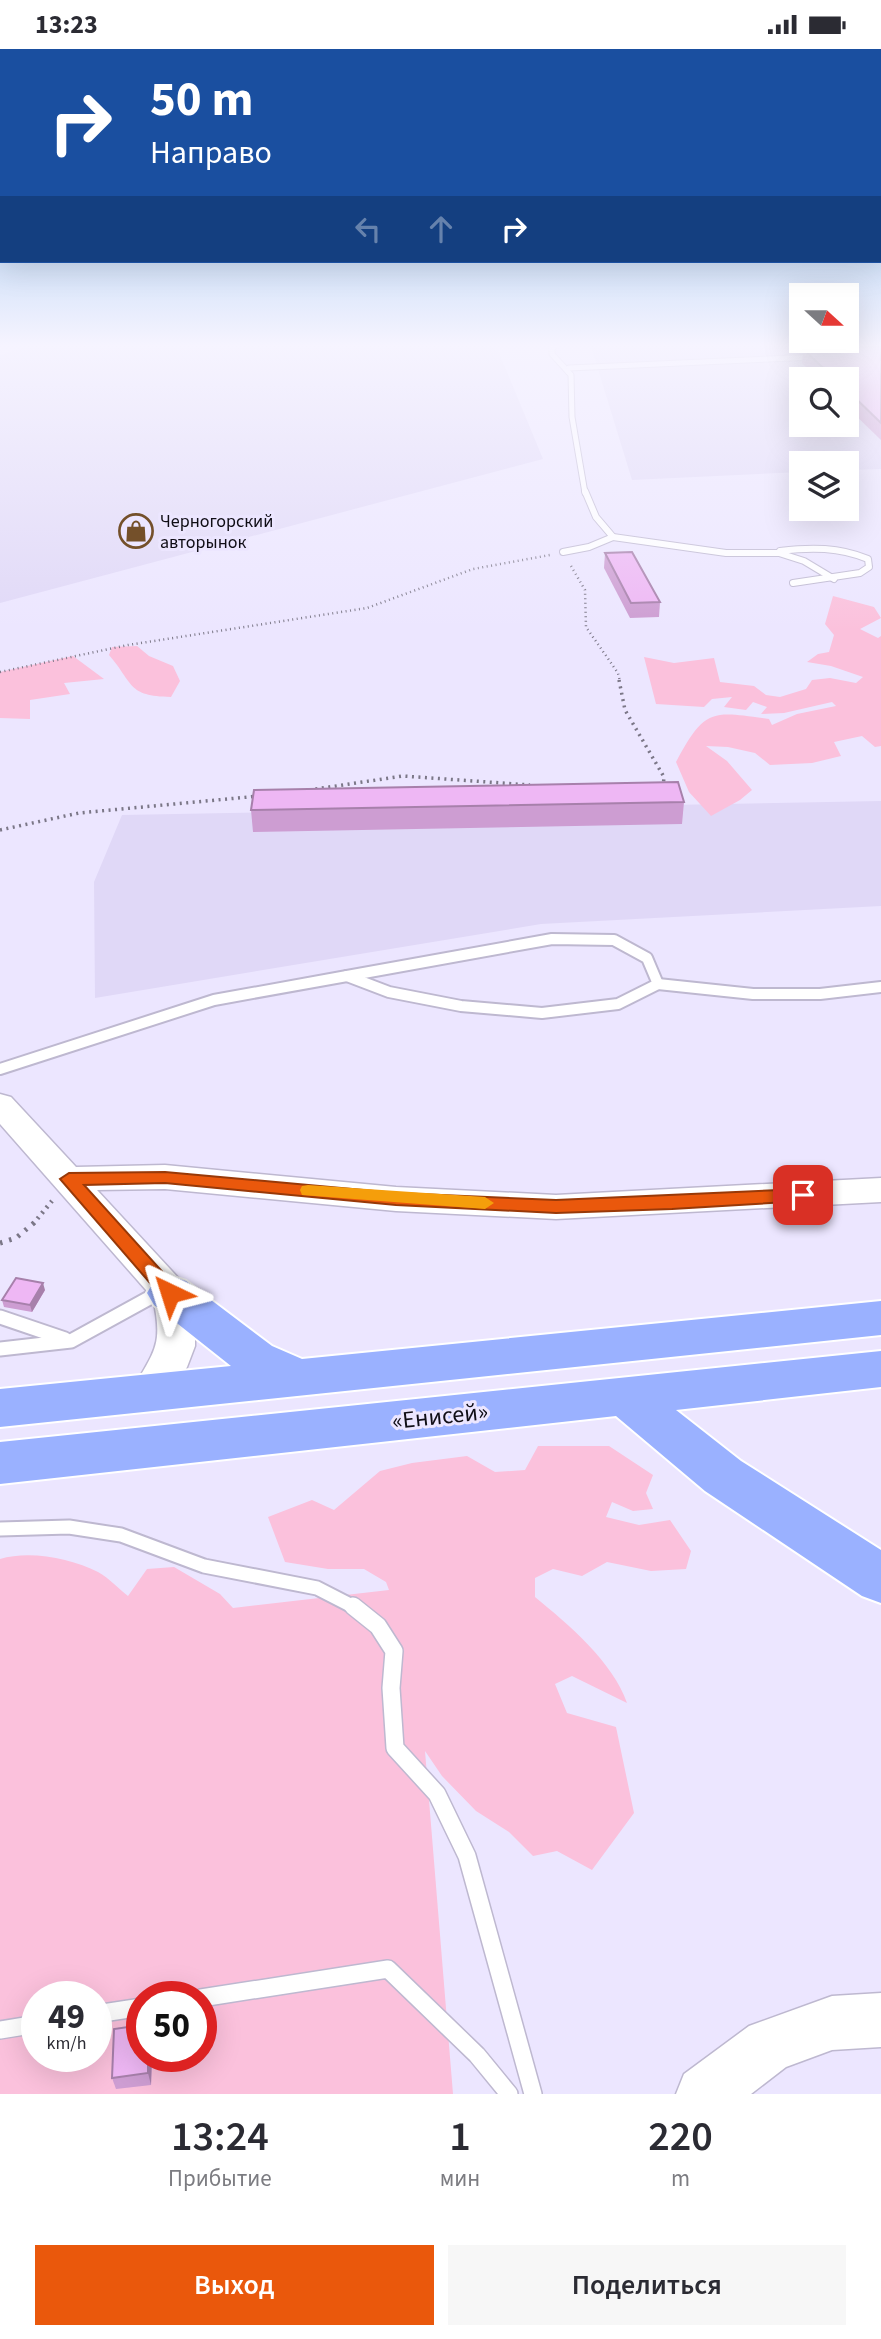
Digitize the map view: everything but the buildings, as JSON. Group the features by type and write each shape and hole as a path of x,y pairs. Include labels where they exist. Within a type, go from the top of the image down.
{"highway":[{"path":"168,1291 255,1359 298,1377"},
{"path":"0,1408 881,1318"},
{"name":"«Енисей»","path":"0,1463 881,1369"},
{"path":"625,1396 723,1476 881,1579"}],"main road":[{"path":"0,1104 168,1291 179,1327 178,1342 170,1366 151,1392"},
{"path":"69,1179 165,1177 396,1199 556,1206 672,1203 881,1190"},
{"path":"704,2094 769,2046 832,2023 881,2020"}],"lane":[{"path":"576,438 584,501 600,525 613,537"},
{"path":"563,552 589,547 613,537 727,553 829,548 854,552 868,559 869,567 860,573 793,583"},
{"path":"771,552 797,558 834,579"},
{"path":"0,1069 214,1000 552,939 614,940 647,958 658,984"},
{"path":"345,975 388,992 461,1006 542,1013 618,1004 658,984 753,994 820,994 881,987"},
{"path":"0,1349 71,1341 168,1291"},
{"path":"0,1317 71,1341"},
{"path":"0,1529 69,1527 121,1535 204,1566 317,1588 360,1610 378,1626 394,1651 391,1688 395,1748 437,1794 467,1856 533,2094"},
{"path":"217,1996 388,1969 477,2055 509,2094"},
{"path":"0,2029 21,2026"}],"path":[{"path":"0,672 128,645 367,608 473,569 563,552 585,590 586,627 618,673 625,710 664,777 663,789 653,790"},
{"path":"309,790 402,776 539,786"},
{"path":"0,830 79,813 270,795"},
{"path":"0,1243 15,1240 29,1229 69,1179"}],"shaded area":[{"path":"0,438 534,438 543,459 0,603"},
{"path":"619,438 881,438 881,469 859,470 859,451 789,451 789,473 632,480"},
{"path":"833,596 874,607 881,618 860,629 878,638 881,636 881,746 875,747 862,736 834,742 841,756 812,763 770,765 755,753 728,747 706,746 727,761 752,790 711,816 689,792 676,762 703,723 712,717 734,715 769,719 772,725 797,714 836,706 832,702 784,713 761,714 767,707 753,702 746,710 724,707 732,697 712,699 704,707 656,704 644,657 674,663 714,658 720,682 754,686 766,695 780,697 806,689 812,680 830,678 856,683 863,677 831,666 807,662 818,654 829,652 834,635 825,624"},
{"path":"137,646 149,656 173,666 180,681 171,697 146,694 133,687 109,655 112,647"},
{"path":"73,656 104,679 64,683 70,694 30,700 30,719 0,718 0,672"},
{"path":"881,801 881,906 541,924 95,998 94,882 122,815"},
{"path":"538,1446 609,1446 653,1475 646,1493 653,1509 633,1511 612,1502 606,1517 639,1525 670,1520 691,1551 686,1569 651,1571 607,1562 582,1576 553,1569 535,1578 535,1597 588,1645 611,1673 627,1703 572,1676 555,1684 567,1713 616,1727 634,1813 592,1870 557,1851 533,1856 509,1832 476,1811 442,1776 425,1751 453,2094 0,2094 0,1559 37,1555 75,1563 102,1574 128,1596 147,1569 174,1567 220,1594 233,1608 389,1590 386,1582 364,1569 328,1569 285,1562 268,1517 312,1500 334,1510 380,1471 412,1463 467,1456 495,1472 525,1470"}],"slow traffic":[{"path":"308,1190 396,1199 485,1203"}],"place":[{"name":"Черногорский авторынок","path":"136,531"}],"route":[{"path":"170,1293 69,1179 165,1177 396,1199 556,1206 672,1203 803,1195"}]}
